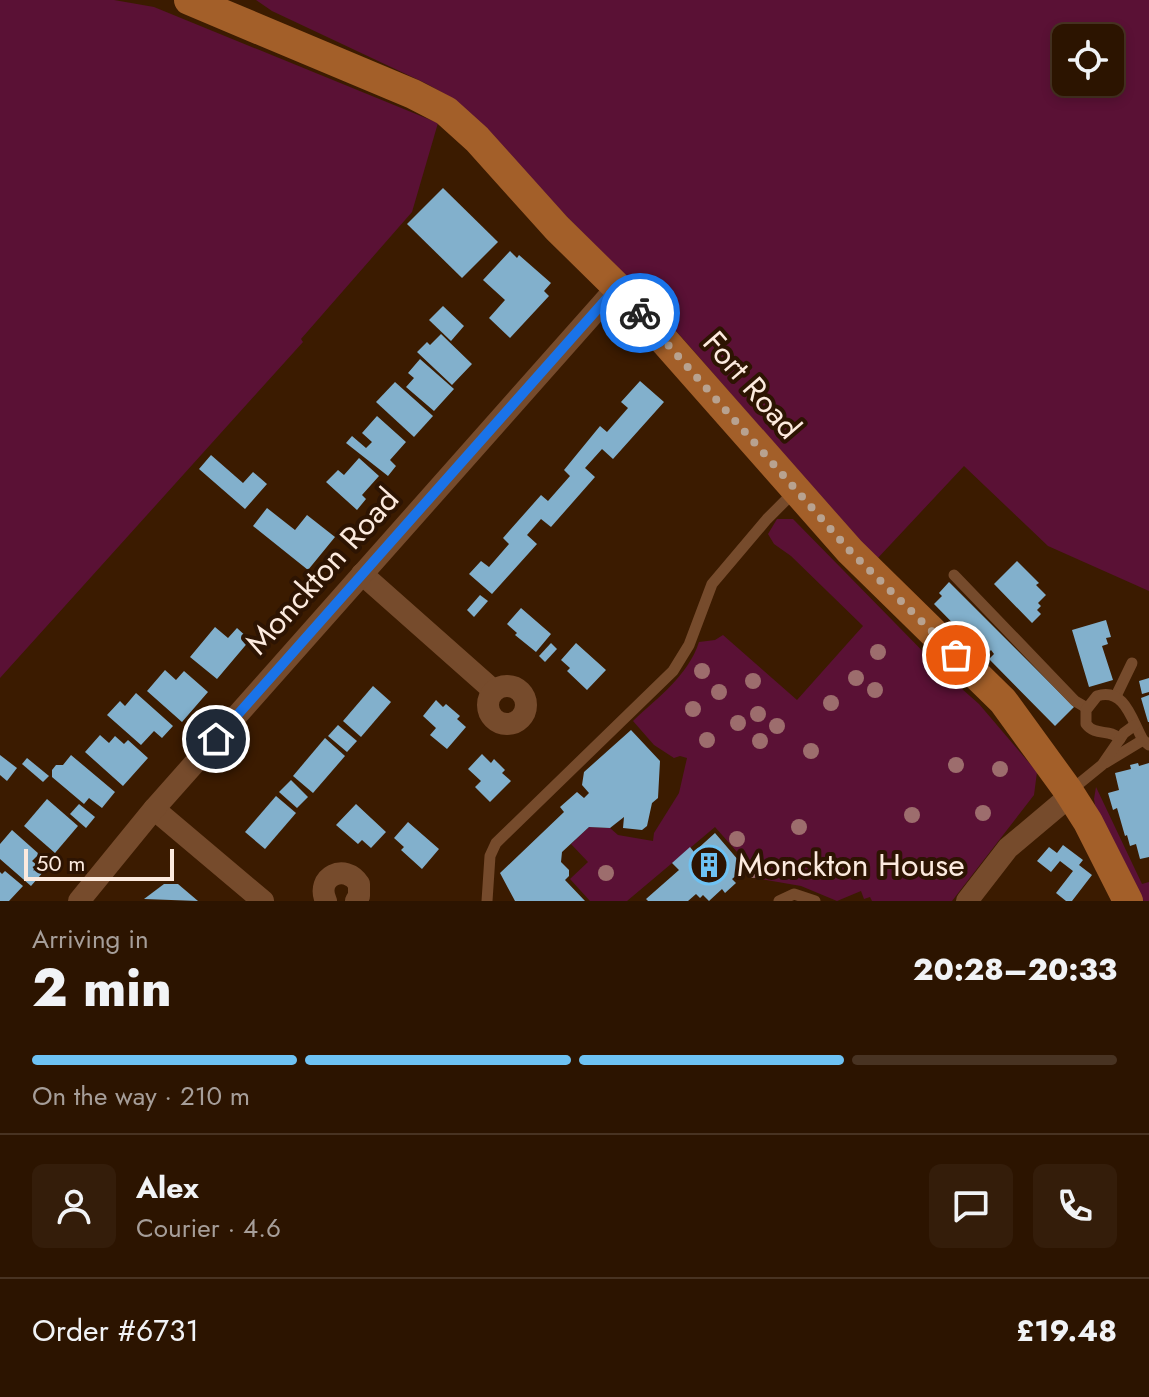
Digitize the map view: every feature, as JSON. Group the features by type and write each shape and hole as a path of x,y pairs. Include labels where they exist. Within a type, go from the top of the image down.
{"street":[{"name":"Fort Road","path":"189,0 222,6 413,94 446,111 477,139 557,228 617,287 850,551 1003,701 1070,793 1128,901"},
{"name":"Monckton Road","path":"79,901 154,809 617,287"},
{"path":"362,574 494,691"},
{"path":"967,901 1008,848 1070,793"},
{"path":"154,809 263,901"},
{"path":"326,901 324,883 342,872 348,873 359,884 356,901"}],"lane":[{"path":"487,901 493,848 673,671 689,645 712,584 772,513 796,490"},
{"path":"954,575 1075,701 1087,708"},
{"path":"1116,696 1132,663"},
{"path":"1102,765 1146,743 1127,708 1116,696 1099,695 1087,708 1085,719 1090,729 1115,734 1120,739"},
{"path":"1070,793 1102,765 1120,739 1135,725"},
{"path":"779,901 794,894 815,901"}],"shaded area":[{"path":"0,0 114,0 154,7 438,123 412,212 301,339 303,342 0,678"},
{"path":"256,0 1149,0 1149,591 1048,546 964,466 876,560 657,309 450,97 272,11"},
{"path":"777,519 793,519 945,674 979,704 1037,772 1034,795 952,901 872,901 870,897 864,899 861,891 837,901 801,886 755,878 748,875 753,870 715,827 627,901 590,901 570,879 588,862 571,844 589,827 610,828 618,835 653,841 654,833 679,793 687,758 674,758 654,745 633,721 680,676 699,642 715,640 723,635 797,700 863,626 791,556 774,544 768,534"},
{"path":"1096,787 1142,884 1149,882 1149,901 1137,901 1095,805"}],"building":[{"path":"443,188 498,242 462,278 407,224"},
{"path":"510,251 551,283 544,291 549,296 510,338 489,318 505,300 483,280"},
{"path":"443,306 464,326 451,341 429,320"},
{"path":"441,334 472,364 452,385 417,352"},
{"path":"420,359 454,389 434,411 406,387 414,378 408,373"},
{"path":"640,381 664,402 613,459 602,449 585,468 595,477 551,527 541,519 527,535 537,544 492,594 469,574 481,561 489,567 509,544 503,538 541,495 548,501 570,476 564,470 600,426 607,432 628,408 621,402"},
{"path":"395,382 433,416 414,437 376,402"},
{"path":"377,416 406,442 390,460 396,466 388,476 346,443 352,436 366,448 372,442 362,433"},
{"path":"211,455 243,483 253,472 267,484 245,509 199,469"},
{"path":"359,458 379,476 362,495 366,499 357,510 326,482 338,470 344,475"},
{"path":"267,508 295,530 307,515 335,537 308,570 253,526"},
{"path":"1017,561 1039,583 1036,585 1046,595 1038,603 1041,606 1037,610 1041,614 1032,623 994,584"},
{"path":"949,582 1074,707 1055,726 989,659 994,654 991,650 985,656 934,604"},
{"path":"480,595 488,601 474,617 467,610"},
{"path":"521,608 551,634 536,652 507,624"},
{"path":"1106,620 1111,637 1106,638 1108,644 1102,646 1113,680 1089,687 1072,630"},
{"path":"215,627 228,638 237,628 250,640 217,679 190,657"},
{"path":"551,643 557,649 545,662 539,656"},
{"path":"576,643 606,670 587,690 567,671 570,668 561,660"},
{"path":"165,670 176,680 184,671 208,692 182,722 147,691"},
{"path":"1149,678 1149,692 1142,694 1139,681"},
{"path":"373,686 391,702 361,737 343,721"},
{"path":"136,693 173,726 162,738 154,731 141,745 107,715 120,701 125,706"},
{"path":"1149,695 1149,722 1148,722 1141,698"},
{"path":"436,700 460,716 457,719 466,727 447,749 430,735 436,728 423,716"},
{"path":"338,725 357,741 347,752 328,736"},
{"path":"631,730 660,761 658,798 652,803 647,826 642,830 623,828 624,817 610,828 589,827 562,852 561,862 569,870 565,880 585,901 515,901 500,873 564,812 560,807 577,792 584,798 589,793 582,785 584,772"},
{"path":"100,735 109,743 115,736 124,744 128,740 148,758 123,786 85,752"},
{"path":"325,738 345,756 313,793 293,776"},
{"path":"482,754 491,763 494,759 511,781 490,802 475,787 481,781 468,769"},
{"path":"0,755 17,768 7,781 0,775"},
{"path":"71,755 115,792 102,808 89,798 84,804 52,777 56,765 63,765"},
{"path":"27,758 49,776 43,782 22,764"},
{"path":"1138,763 1139,766 1149,763 1149,857 1140,859 1136,844 1130,846 1125,836 1117,808 1113,810 1108,793 1119,790 1115,773 1131,769 1130,765"},
{"path":"291,780 308,797 297,808 279,792"},
{"path":"276,796 296,813 265,849 245,832"},
{"path":"47,799 78,826 55,853 24,826"},
{"path":"79,804 95,817 86,828 70,814"},
{"path":"356,804 386,832 371,848 362,840 358,844 336,825"},
{"path":"408,822 439,849 422,869 401,850 404,847 394,838"},
{"path":"12,830 39,854 32,861 44,871 31,886 0,859 0,844"},
{"name":"Monckton House","path":"715,833 745,868 732,879 736,883 725,893 722,889 709,901 703,895 700,898 696,894 688,901 646,899 679,870 672,863 690,847 694,852"},
{"path":"1063,845 1083,860 1079,865 1092,875 1072,901 1066,901 1056,893 1073,871 1060,861 1051,872 1037,861 1049,847 1057,853"},
{"path":"5,871 23,886 9,901 0,901 0,872"},
{"path":"164,884 178,884 198,901 144,899"}],"way so far":[{"path":"640,313 850,551 956,655"}],"place":[{"name":"Monckton House","path":"709,865"}],"route":[{"path":"216,739 617,287 640,313"}]}
